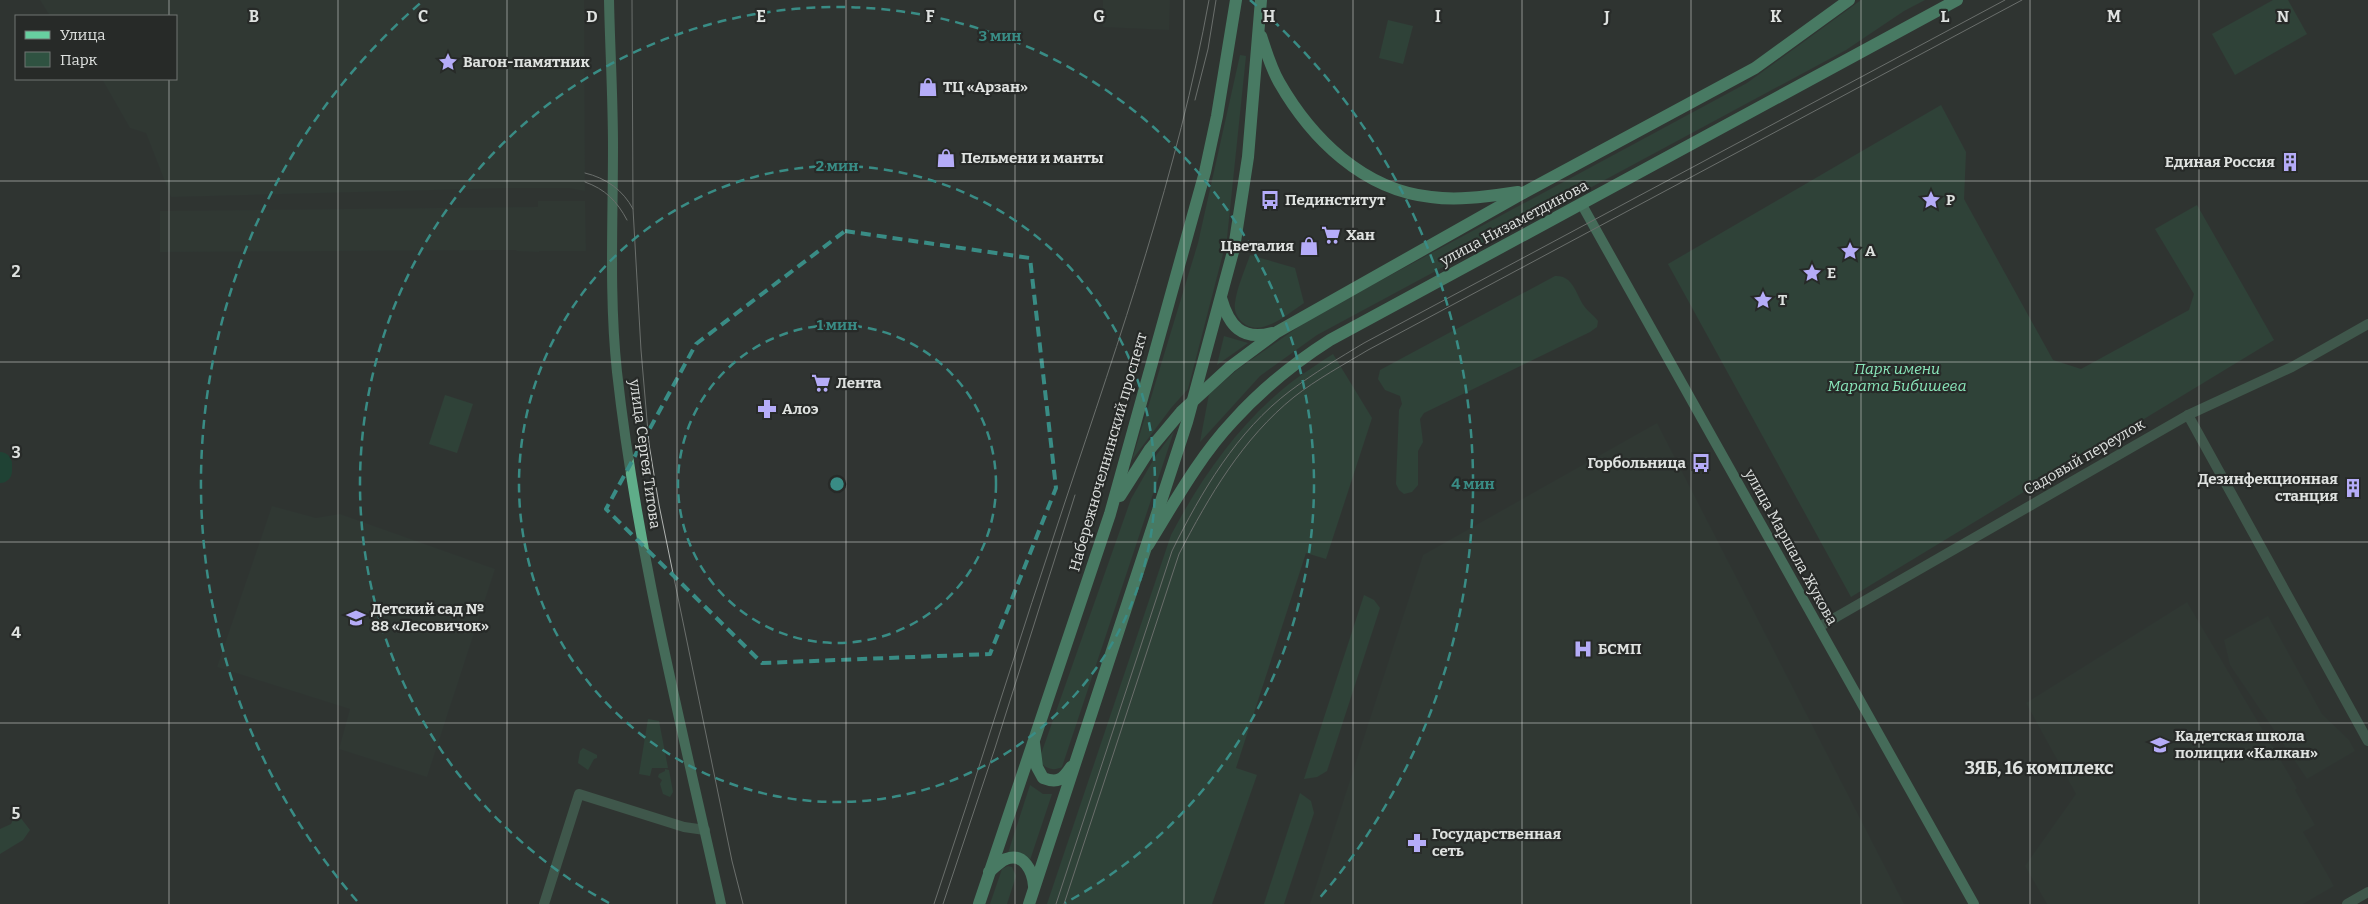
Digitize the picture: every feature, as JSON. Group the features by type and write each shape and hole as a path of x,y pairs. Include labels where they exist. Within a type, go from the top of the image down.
{"main road":[{"name":"улица Сергея Титова","path":"609,0 613,149 612,297 617,371 639,525 721,904"},
{"name":"Набережночелнинский проспект","path":"979,904 1110,514 1205,172 1221,98 1236,0"},
{"path":"1030,904 1148,545 1192,402 1221,298 1240,217 1248,157 1261,0"},
{"name":"улица Низаметдинова","path":"1110,514 1150,450 1192,402 1230,367 1277,332 1525,192 1755,68 1848,0"},
{"name":"улица Низаметдинова","path":"1148,545 1194,470 1232,422 1269,385 1298,361 1330,340 1582,205 1956,0"},
{"path":"1259,32 1278,81 1317,137 1354,168 1378,182 1405,192 1430,197 1463,199 1525,192"},
{"name":"улица Маршала Жукова","path":"1582,205 1974,904"},
{"path":"1221,298 1226,315 1233,325 1242,332 1261,336 1277,332"},
{"path":"1034,740 1037,767 1043,778 1053,782 1063,779 1077,759"},
{"path":"989,872 1006,859 1016,858 1025,862 1033,873 1035,888"}],"street":[{"name":"Садовый переулок","path":"1819,627 2188,415 2292,367 2368,324"},
{"path":"2188,415 2368,741"},
{"path":"544,904 579,794 684,827 705,830"},
{"path":"2347,904 2368,892"}],"highlighted area":[{"path":"845,231 1030,258 1056,488 990,654 762,663 606,509 696,344"}],"shaded area":[{"path":"40,0 584,0 585,191 569,188 511,188 171,197 146,133 130,128 103,80 178,80 178,15 49,15"},
{"path":"1103,0 1170,0 1169,30 1103,27"},
{"path":"538,201 585,201 586,251 160,252 160,211 538,207"},
{"name":"БСМП","path":"1657,423 1904,904 1310,904 1423,555"},
{"name":"Детский сад № 88 «Лесовичок»","path":"272,506 316,518 340,514 495,569 427,777 339,749 350,709 217,667"},
{"name":"Кадетская школа полиции «Калкан»","path":"2187,602 2297,788 2295,790 2315,825 2303,832 2334,886 2303,904 2047,904 2025,866 2076,794 2026,703"},
{"path":"2268,616 2322,714 2349,740 2355,751 2307,779 2230,665 2224,640"}],"green space":[{"path":"1861,0 1925,0 1904,11 1846,50 1317,335 1260,376 1200,442 1209,394 1238,369 1311,318 1747,83"},
{"path":"2273,0 2288,0 2307,34 2235,75 2212,34"},
{"path":"1388,20 1413,26 1403,64 1379,58"},
{"path":"1240,55 1246,56 1227,238 1188,389 1171,408 1132,460 1198,243"},
{"name":"Парк имени Марата Бибишева","path":"1941,105 1966,152 1964,199 2053,360 2081,369 2189,310 2194,294 2155,229 2197,205 2274,340 1851,597 1668,264"},
{"path":"1250,255 1295,268 1304,303 1273,324 1264,327 1248,326 1240,320 1235,310 1237,291"},
{"path":"1555,276 1570,282 1584,306 1598,321 1597,327 1424,413 1420,419 1423,442 1418,451 1418,485 1412,492 1404,494 1396,484 1399,410 1402,404 1400,396 1385,390 1378,379 1380,370"},
{"path":"1224,336 1248,343 1217,365"},
{"path":"1333,354 1372,418 1326,559 1306,553 1236,768 1257,775 1212,904 1047,904 1171,535 1208,473 1222,453 1253,417 1289,384"},
{"path":"445,395 473,404 457,453 429,444"},
{"path":"1174,431 1062,767 1056,769 1049,768 1042,764 1040,757 1131,499 1155,457"},
{"path":"1364,595 1374,600 1380,608 1327,771 1317,777 1304,779"},
{"path":"648,719 659,721 668,768 652,768 650,776 639,774"},
{"path":"583,748 597,755 597,758 594,759 588,770 578,763 580,751"},
{"path":"665,769 669,770 673,792 670,797 663,794 660,784 662,780 658,777"},
{"path":"1030,785 1043,794 1052,794 1030,860 1008,853"},
{"path":"1300,793 1311,801 1314,813 1284,904 1264,904"},
{"path":"15,816 20,817 30,830 23,840 0,854 0,829 11,824"},
{"path":"1008,866 1012,867 1016,876 1007,904 990,904 1002,869"}],"waterway":[{"path":"0,464 0,471"}],"tram line":[{"path":"632,0 633,209 641,350 649,444 659,505 732,861 743,904"},
{"path":"934,904 1127,316 1181,128 1209,0"},
{"path":"1195,100 1208,49 1216,0"},
{"path":"1056,904 1172,551 1195,507 1222,464 1253,425 1271,407 1308,378 1364,343 2005,0"},
{"path":"1064,904 1179,554 1202,511 1229,469 1243,449 1276,413 1312,384 1368,350 2022,0"},
{"path":"585,173 600,178 613,186 624,196 633,209"},
{"path":"585,182 599,188 610,196 627,220"},
{"path":"943,904 995,748 1075,495"}],"place":[{"name":"Вагон-памятник","path":"448,62"},
{"name":"ТЦ «Арзан»","path":"928,87"},
{"name":"Пельмени и манты","path":"946,158"},
{"name":"Единая Россия","path":"2290,162"},
{"name":"Пединститут","path":"1270,200"},
{"name":"Р","path":"1931,200"},
{"name":"Хан","path":"1331,235"},
{"name":"Цветалия","path":"1309,246"},
{"name":"А","path":"1850,251"},
{"name":"Е","path":"1812,273"},
{"name":"Т","path":"1763,300"},
{"name":"Лента","path":"821,383"},
{"name":"Алоэ","path":"767,409"},
{"name":"Горбольница","path":"1701,463"},
{"name":"Дезинфекционная станция","path":"2353,488"},
{"name":"Детский сад № 88 «Лесовичок»","path":"356,618"},
{"name":"БСМП","path":"1583,649"},
{"name":"Кадетская школа полиции «Калкан»","path":"2160,745"},
{"name":"Государственная сеть","path":"1417,843"}],"district":[{"name":"ЗЯБ, 16 комплекс","path":"2039,768"}]}
